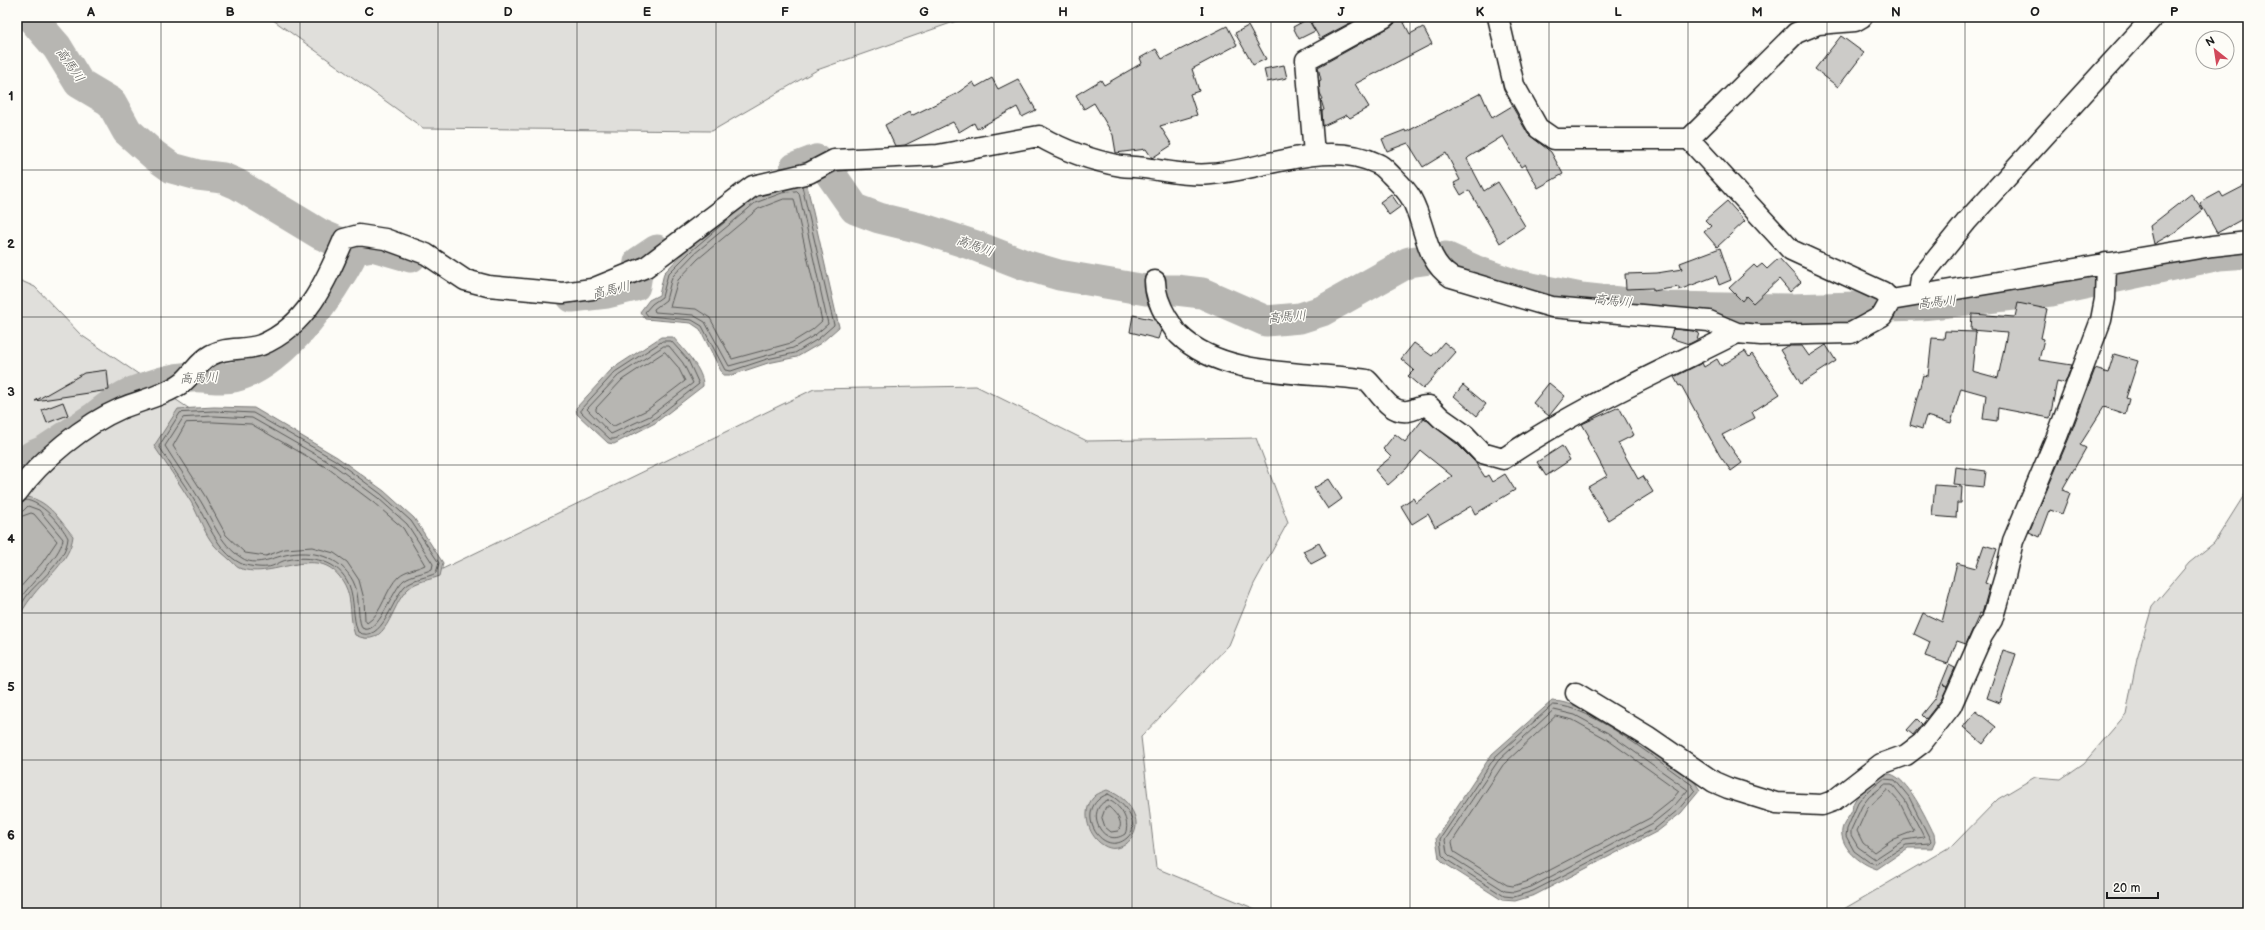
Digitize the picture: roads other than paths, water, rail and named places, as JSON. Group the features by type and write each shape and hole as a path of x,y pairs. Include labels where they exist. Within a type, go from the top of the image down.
{"street":[{"path":"1314,154 1306,60 1385,17"},
{"path":"1498,17 1514,85 1538,128 1554,139 1689,139 1796,33 1818,24 1855,21 1862,17"},
{"path":"1919,294 1921,278 1967,221 2153,17"},
{"path":"17,493 24,483 66,442 121,408 155,396 184,382 196,366 211,355 227,349 240,350 260,345 274,338 296,322 312,303 329,277 344,238 360,236 385,239 426,254 465,280 488,286 563,293 592,289 646,267 753,186 809,173 834,160 938,155 1039,136 1053,144 1120,166 1175,174 1211,174 1314,154 1340,155 1366,159 1380,164 1405,188 1412,199 1434,261 1441,271 1451,277 1552,307 1709,321 1737,333 1761,335 1851,333 1882,316 1891,300 2106,263 2248,242"},
{"path":"1689,139 1791,250 1883,292 1891,300"},
{"path":"1576,693 1647,736 1714,782 1728,788 1776,802 1807,805 1822,804 1834,801 1880,764 1906,755 1922,743 1951,706 1979,642 1992,620 2005,576 2013,541 2058,434 2101,320 2105,299 2106,263"},
{"path":"1155,281 1158,301 1178,335 1198,350 1232,364 1255,369 1368,380 1390,407 1402,412 1410,411 1421,405 1429,406 1441,418 1465,435 1482,453 1503,459 1538,435 1581,410 1737,333"}],"water":[{"path":"806,181 839,327 821,343 797,357 768,363 732,375 723,375 700,329 691,323 645,319 640,312 649,300 659,295 664,273 688,248 751,195"},
{"path":"661,337 673,337 682,347 697,367 703,386 655,423 614,444 608,443 577,414 576,408 612,369"},
{"path":"214,407 254,408 337,457 384,491 414,518 443,563 440,576 411,586 402,596 382,632 375,637 366,638 355,635 349,597 345,585 335,571 323,564 296,564 267,570 253,571 238,567 210,540 191,502 154,446 178,409"},
{"path":"22,496 39,501 45,505 57,516 73,536 71,545 62,562 27,603 17,619 17,505"},
{"path":"1552,701 1569,704 1606,720 1694,781 1700,790 1681,813 1658,831 1535,895 1515,901 1502,900 1444,863 1439,858 1436,838 1492,754"},
{"path":"1890,774 1897,777 1910,791 1934,834 1935,841 1932,848 1908,848 1877,869 1855,857 1844,842 1842,829 1852,811 1853,803 1860,793 1869,784 1885,775"},
{"path":"1107,790 1124,800 1135,817 1135,831 1132,837 1123,846 1116,848 1110,848 1097,841 1088,821 1088,807 1091,800 1096,795"}],"waterway":[{"name":"高馬川","path":"31,17 57,47 79,83 111,102 127,131 154,155 172,168 198,175 223,178 237,184 320,234 355,249 373,246 411,257"},
{"name":"高馬川","path":"795,168 816,160 827,169 855,209 879,218 924,229 976,246 1025,265 1059,275 1146,290 1176,290 1202,293 1266,321 1300,318 1322,311 1409,262 1445,257 1474,270 1516,285 1581,298 1666,307 1790,309 1921,305 2051,291 2219,255 2248,253"},
{"name":"高馬川","path":"17,478 32,456 44,451 128,394 169,380 197,377 234,377 252,370 270,358 288,343 305,325 334,285 355,249"},
{"name":"高馬川","path":"572,297 607,293 635,286 639,262 657,250"}]}
